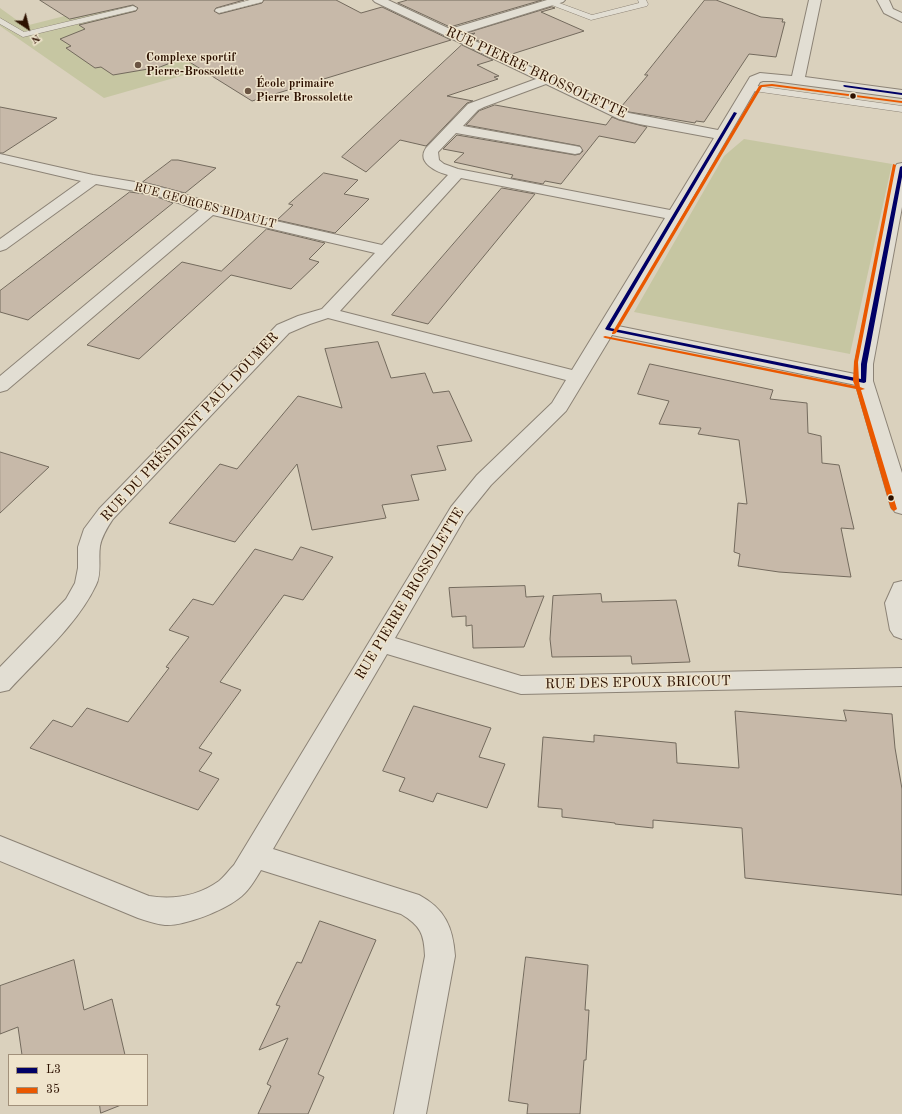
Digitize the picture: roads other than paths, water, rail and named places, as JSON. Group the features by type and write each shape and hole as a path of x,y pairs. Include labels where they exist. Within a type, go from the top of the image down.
{"street":[{"name":"RUE PIERRE BROSSOLETTE","path":"0,848 148,909 166,912 186,909 209,901 229,890 244,874 255,856 458,512 484,480 559,406 723,135 633,119 379,0"},
{"path":"798,80 815,0"},
{"path":"883,0 888,11 902,18"},
{"path":"450,33 555,1"},
{"path":"723,135 754,80 760,77 773,77 902,94"},
{"path":"548,79 473,107 431,152 430,156 432,161 444,170 674,216"},
{"path":"453,128 575,150"},
{"name":"RUE GEORGES BIDAULT","path":"0,158 93,179 158,191 209,210 386,251"},
{"path":"902,166 864,364 864,381 902,507"},
{"path":"458,173 328,313 577,377"},
{"path":"0,246 93,179"},
{"path":"0,386 209,210"},
{"name":"RUE DU PRÉSIDENT PAUL DOUMER","path":"0,683 74,605 86,583 89,568 89,548 95,529 111,508 283,329 304,320 328,313"},
{"path":"607,329 864,381"},
{"path":"902,589 896,603 902,630"},
{"name":"RUE DES EPOUX BRICOUT","path":"381,643 521,685 902,677"},
{"path":"255,856 409,904 423,911 433,921 439,937 440,956 410,1114"}],"lane":[{"path":"219,11 259,0"},
{"path":"555,1 591,18 644,4 644,1 642,0"},
{"path":"0,20 23,35 133,8"},
{"path":"750,88 902,109"}],"place":[{"name":"Complexe sportif Pierre-Brossolette","path":"138,65"},
{"name":"École primaire Pierre Brossolette","path":"248,91"}]}
